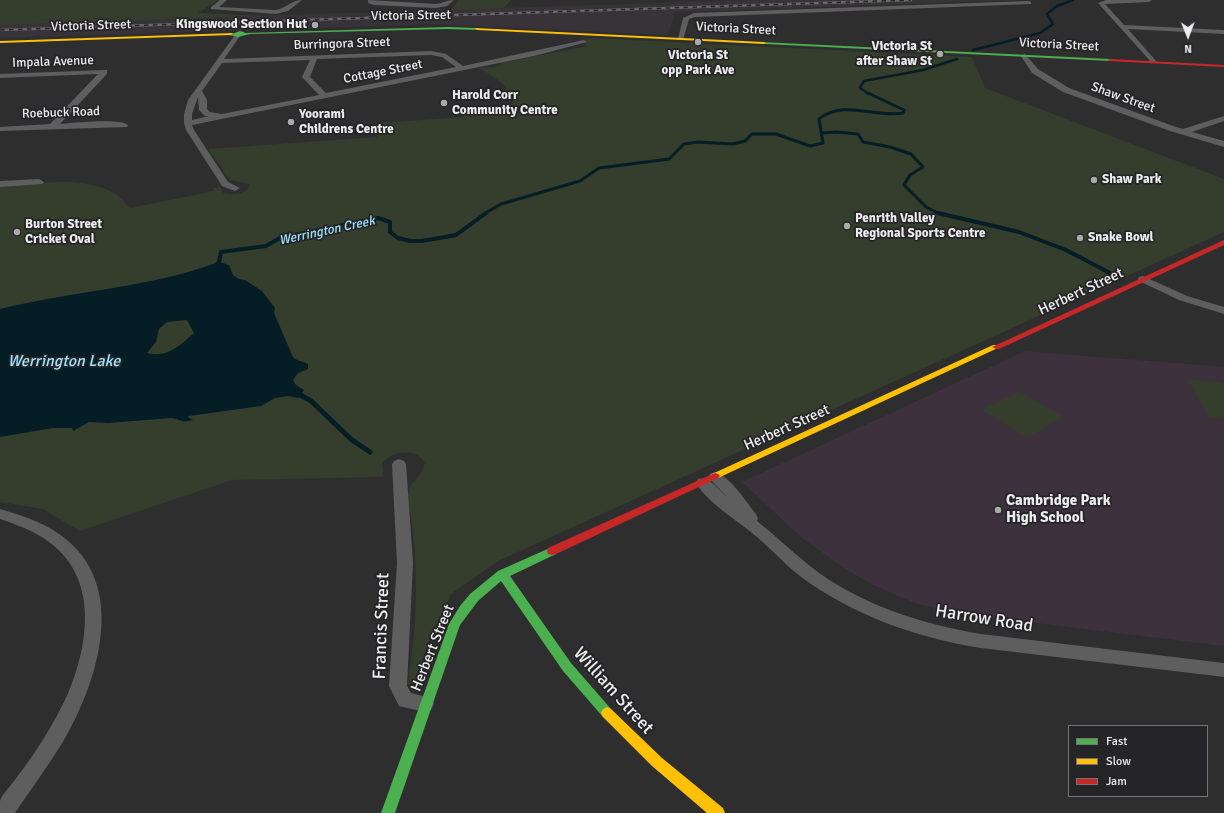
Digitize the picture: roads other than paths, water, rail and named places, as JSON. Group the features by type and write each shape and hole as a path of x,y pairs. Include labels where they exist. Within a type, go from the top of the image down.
{"street":[{"path":"224,0 213,8 220,10 279,12 286,10 299,0"},
{"path":"371,0 370,2 374,3 433,6 445,5 451,0"},
{"path":"1149,0 1107,1 1102,4 1154,62"},
{"path":"681,39 686,18 694,15 1029,3"},
{"path":"1123,27 1224,32"},
{"name":"Victoria Street","path":"0,42 441,28 1224,66"},
{"path":"234,35 220,61 192,100 188,123 190,130 225,184 235,188"},
{"name":"Cottage Street","path":"188,123 572,46 584,42"},
{"name":"Burringora Street","path":"220,61 431,53 444,55 461,68"},
{"name":"Shaw Street","path":"1024,56 1035,71 1066,90 1184,132 1224,144"},
{"path":"315,58 306,77 325,96"},
{"name":"Impala Avenue","path":"0,76 104,72 53,126"},
{"path":"199,91 203,100 203,110 206,113 214,115 228,115"},
{"path":"1184,132 1224,118"},
{"name":"Roebuck Road","path":"0,128 108,124 124,125"},
{"path":"0,184 39,182"},
{"name":"Herbert Street","path":"425,704 460,614 477,592 502,574 1224,242"},
{"path":"1143,279 1183,298 1224,311"},
{"name":"Francis Street","path":"399,464 404,563 398,686 405,700 425,704"},
{"name":"Harrow Road","path":"709,480 717,497 765,535 806,571 842,595 878,613 926,630 956,637 1224,670"},
{"path":"0,514 30,524 42,530 71,553 84,573 88,585 91,597 94,630 87,666 72,706 46,750 4,813"},
{"name":"William Street","path":"502,574 567,666 600,706 642,748 692,793 718,813"},
{"path":"388,813 425,704"}],"water":[{"name":"Werrington Lake","path":"219,262 229,265 233,275 239,279 245,280 262,291 275,308 274,313 293,357 308,364 308,369 298,373 293,380 296,385 304,390 299,398 288,396 275,398 261,406 189,416 188,417 193,420 189,421 172,418 108,423 89,422 73,431 72,428 53,428 0,437 0,309 138,284 192,271","holes":["187,320 194,333 173,350 161,354 147,353 156,342 159,329 167,322"]}],"waterway":[{"name":"Werrington Creek","path":"973,50 1040,33 1053,24 1047,14 1057,6 1073,0"},
{"name":"Werrington Creek","path":"869,94 860,88 864,81 923,70 957,59"},
{"name":"Werrington Creek","path":"821,133 819,119 828,113 838,110 860,110 892,114 903,113 904,110 868,93"},
{"path":"821,133 837,132 858,134 863,142 890,147 911,154 923,167 910,175 904,185 926,207 938,213"},
{"name":"Werrington Creek","path":"484,214 501,204 580,181 599,168 669,159 684,144 698,142 733,144 745,141 752,134 776,134 810,146 823,143 821,133"},
{"name":"Werrington Creek","path":"215,266 219,262 221,252 266,246 280,238 378,218 390,222 390,232 398,238 410,241 422,241 456,235 486,213"},
{"path":"938,213 1019,232 1066,250 1110,273"},
{"path":"297,393 311,401 352,440 370,452"}],"railway":[{"path":"0,30 911,0"}],"place":[{"name":"Kingswood Section Hut","path":"315,25"},
{"name":"Victoria St opp Park Ave","path":"698,42"},
{"name":"Victoria St after Shaw St","path":"940,54"},
{"name":"Harold Corr Community Centre","path":"444,103"},
{"name":"Yoorami Childrens Centre","path":"291,122"},
{"name":"Shaw Park","path":"1094,180"},
{"name":"Penrith Valley Regional Sports Centre","path":"847,226"},
{"name":"Burton Street Cricket Oval","path":"17,232"},
{"name":"Snake Bowl","path":"1080,238"},
{"name":"Cambridge Park High School","path":"998,510"}]}
